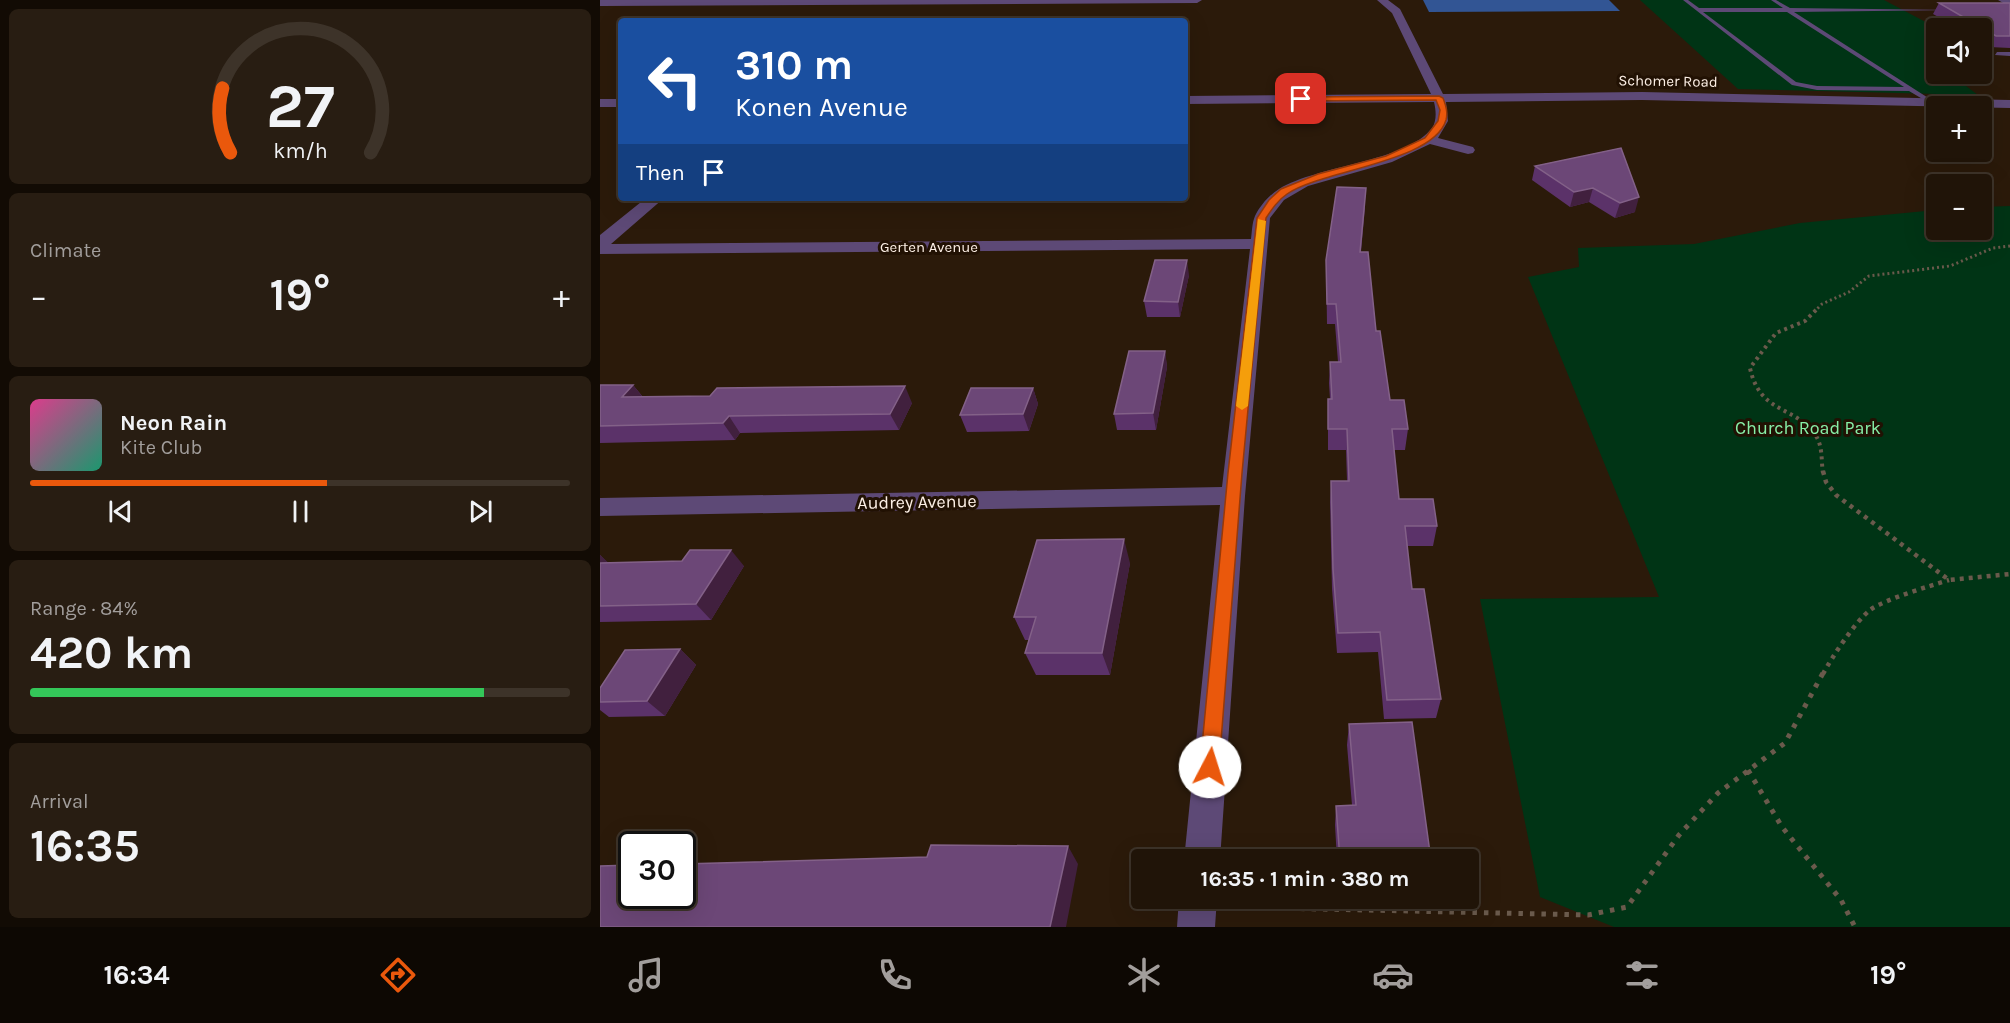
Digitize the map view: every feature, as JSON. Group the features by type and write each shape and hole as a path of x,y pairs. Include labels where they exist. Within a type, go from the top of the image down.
{"street":[{"path":"600,3 1197,0"},
{"path":"1203,849 1233,496 1262,218 1284,191 1322,176 1389,157 1427,139 1436,132 1442,121 1443,110 1439,98 1396,11 1383,0"},
{"path":"2004,0 2010,3"},
{"path":"882,14 897,1"},
{"name":"Schomer Road","path":"1188,100 1642,96 1926,102"},
{"path":"600,103 618,103"},
{"name":"Schomer Road","path":"1992,104 2010,104"},
{"path":"1427,139 1468,150"},
{"path":"600,244 652,201"},
{"name":"Gerten Avenue","path":"600,249 1258,244"},
{"name":"Audrey Avenue","path":"600,507 1233,496"}],"lane":[{"path":"1684,0 1794,84 1817,88 1910,89"},
{"path":"1773,0 1926,99"},
{"path":"1698,10 1957,10"},
{"path":"1997,54 2010,54"}],"path":[{"path":"1949,580 1836,495 1824,479 1822,449 1814,433 1792,415 1762,398 1751,383 1750,368 1776,333 1805,321 1822,304 1849,292 1869,276 1950,266 1994,248 2010,246"},
{"path":"1197,911 1267,907 1588,915 1626,907 1679,835 1718,793 1785,742 1835,652 1870,610 1912,592 1949,580 2010,574"},
{"path":"1748,770 1782,827 1840,900 1855,927"}],"green space":[{"path":"1640,0 1884,0 1926,22 1926,84 1963,84 1978,95 1738,89"},
{"name":"Church Road Park","path":"2010,206 2010,927 1614,927 1540,897 1480,599 1659,597 1528,277 1579,267 1578,248 1694,244 1800,223 1926,211 1926,240 1992,240 1992,207"}],"water":[{"path":"1423,0 1609,0 1620,11 1429,12"}],"building":[{"path":"1939,3 2010,3 2010,36 1992,34 1992,18 1965,18"},
{"path":"1621,148 1639,197 1620,203 1593,188 1574,192 1535,166"},
{"path":"1337,187 1366,188 1360,252 1368,252 1376,331 1380,331 1390,400 1404,400 1408,429 1392,429 1399,499 1433,499 1437,526 1405,526 1412,589 1424,589 1441,699 1387,700 1380,632 1338,633 1333,569 1331,481 1349,481 1347,429 1328,429 1328,399 1332,399 1330,362 1341,362 1336,304 1327,304 1326,260"},
{"path":"1155,260 1187,260 1178,302 1144,301"},
{"path":"1129,351 1165,351 1153,413 1114,414"},
{"path":"600,385 633,385 622,397 710,396 717,388 905,386 890,414 729,416 723,423 600,426"},
{"path":"971,388 1033,388 1023,414 960,415"},
{"path":"1124,539 1102,653 1025,653 1036,617 1014,617 1037,540"},
{"path":"690,550 731,550 696,604 600,606 600,563 682,561"},
{"path":"680,649 647,701 600,702 600,688 625,650"},
{"path":"1412,722 1429,849 1339,849 1336,806 1356,805 1349,724"},
{"path":"931,845 1068,846 1050,927 600,927 600,866 618,865 618,909 696,909 696,864 927,857"}],"slow traffic":[{"path":"1242,406 1261,221"}],"route":[{"path":"1210,767 1235,473 1262,218 1284,191 1322,176 1413,148 1436,132 1442,121 1443,110 1439,98 1301,99"}]}
